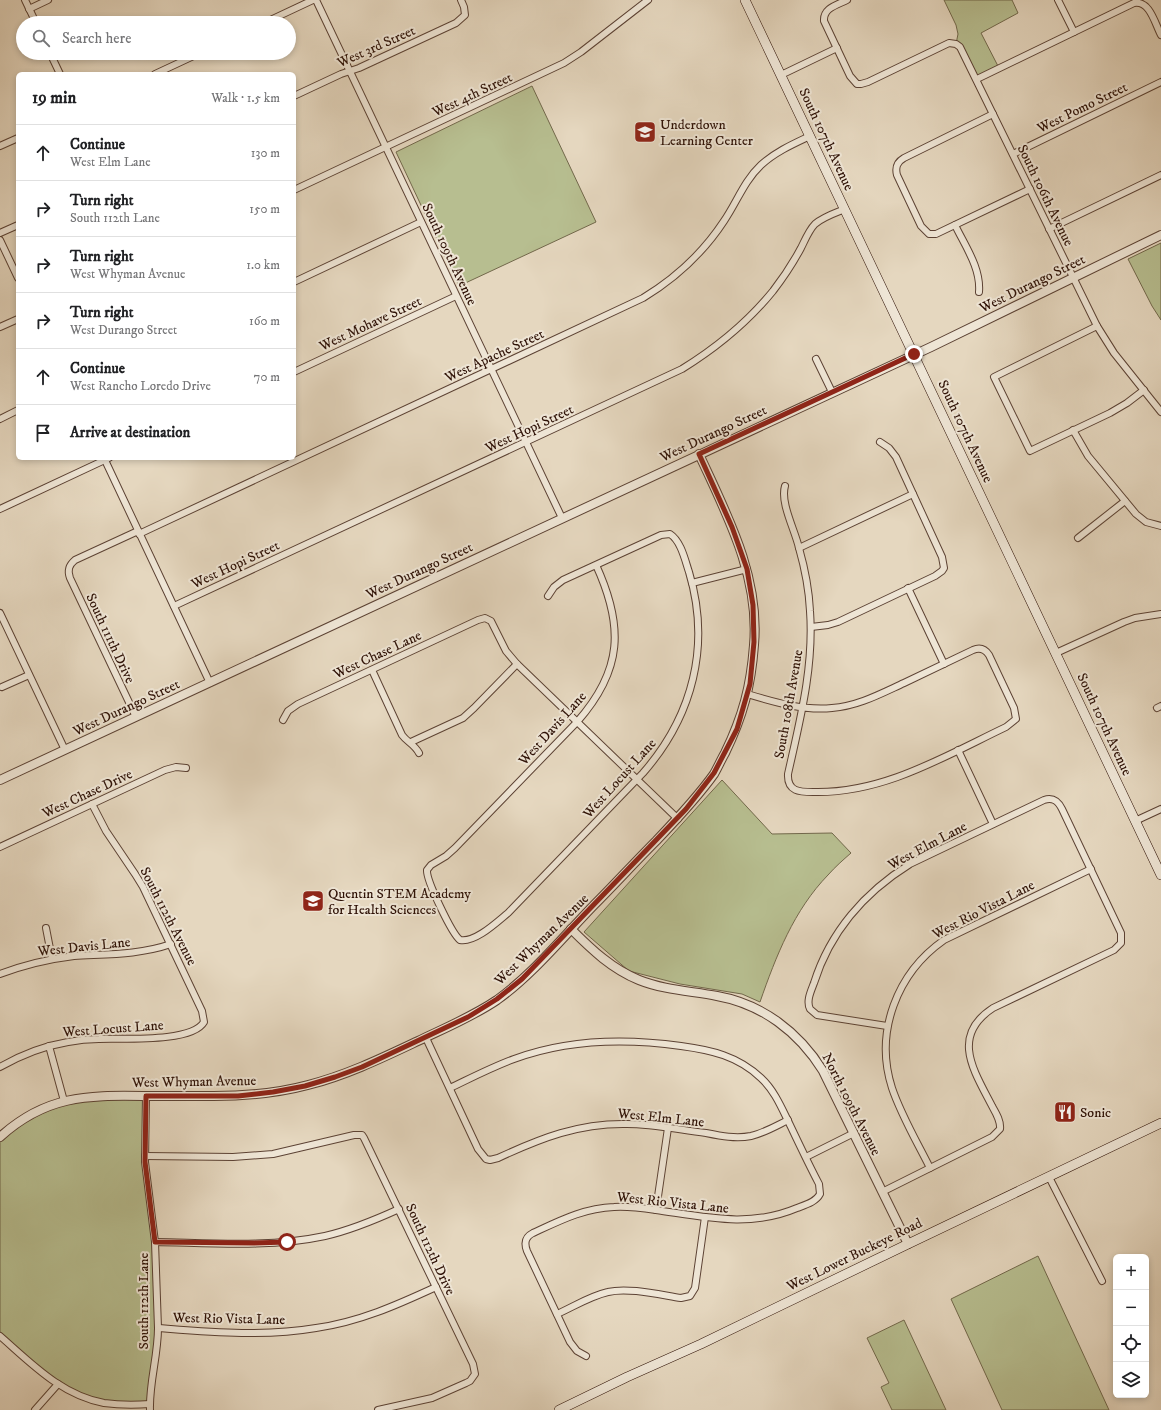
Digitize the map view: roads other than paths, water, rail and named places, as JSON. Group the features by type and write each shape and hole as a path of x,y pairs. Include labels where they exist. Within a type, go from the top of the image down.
{"main road":[{"name":"South 107th Avenue","path":"745,0 1161,875"},
{"name":"West Lower Buckeye Road","path":"558,1410 626,1377 701,1344 908,1244 1051,1181 1161,1124"}],"street":[{"path":"25,0 32,16"},
{"path":"29,9 48,0"},
{"path":"279,16 313,0"},
{"name":"South 109th Avenue","path":"316,0 562,518"},
{"name":"West 3rd Street","path":"296,95 360,68 456,23 465,15 461,0"},
{"name":"West 4th Street","path":"296,189 564,63 581,52 648,0"},
{"path":"781,75 837,48 826,25 824,17 830,8 847,0"},
{"path":"1058,0 1074,32"},
{"path":"977,79 1131,4 1141,2 1148,9 1161,35"},
{"name":"South 106th Avenue","path":"837,48 850,76 857,84 868,82 946,45 956,44 962,50 1097,326 1114,353 1161,412"},
{"path":"53,60 59,72"},
{"path":"159,72 185,60"},
{"name":"West Pomo Street","path":"1013,154 1161,82"},
{"path":"993,114 904,158 896,165 896,171 900,181 921,226 925,232 929,234 932,235 939,233 1030,189"},
{"name":"West Apache Street","path":"296,460 651,294 670,281 694,259 713,237 743,187 756,169 768,158 781,150 810,136"},
{"path":"0,146 16,139"},
{"path":"1049,229 1161,175"},
{"name":"West Hopi Street","path":"174,606 673,374 715,347 741,325 773,291 793,262 813,226 820,220 845,209"},
{"path":"296,281 421,222"},
{"path":"955,225 975,266 979,280 979,292"},
{"path":"0,233 16,226"},
{"name":"West Durango Street","path":"0,780 914,354 1161,235"},
{"path":"0,240 16,274"},
{"name":"West Mohave Street","path":"296,371 456,296"},
{"path":"0,327 16,320"},
{"path":"1097,326 994,377 1030,451 1114,411 1144,390"},
{"path":"816,359 832,392"},
{"path":"0,419 16,411"},
{"path":"1073,430 1088,456 1124,501 1146,522 1161,526"},
{"path":"811,627 838,622 935,576 944,568 942,557 892,452 880,442"},
{"name":"West Whyman Avenue","path":"0,1137 26,1117 43,1108 64,1101 98,1095 238,1096 295,1088 344,1074 426,1038 473,1015 502,996 526,976 678,819 714,773 737,729 747,694 754,642 753,605 747,569 732,527 699,454"},
{"path":"0,509 104,460"},
{"path":"106,460 210,683"},
{"name":"West Apache Street","path":"68,568 75,560 295,460"},
{"name":"South 108th Avenue","path":"785,486 784,500 799,548 807,584 811,627 809,668 788,774 790,785 795,790 808,792 838,791 869,786 902,775 958,750"},
{"path":"799,548 913,494"},
{"path":"1078,538 1124,501"},
{"name":"West Locust Lane","path":"460,940 468,941 508,913 637,779 653,761 673,732 685,704 692,684 696,663 698,631 696,605 692,583 675,538 670,534 661,535 596,565"},
{"path":"548,596 554,587 559,583 596,565"},
{"name":"West Davis Lane","path":"460,940 453,932 428,880 427,870 431,865 446,856 455,848 577,722 596,698 604,684 611,664 615,627 608,592 596,565"},
{"name":"South 111th Drive","path":"68,568 70,578 136,717"},
{"path":"692,583 747,569"},
{"path":"908,588 944,664"},
{"path":"0,612 65,750"},
{"path":"1056,653 1124,622 1135,618 1161,614"},
{"name":"West Chase Lane","path":"282,720 288,711 298,704 478,620 488,619 495,627 506,651 517,664"},
{"path":"747,694 802,707 832,708 857,703 973,650 983,649 989,655 1016,711 1016,719 1006,727 958,750 993,824"},
{"path":"411,742 463,718 517,664 678,819"},
{"path":"372,670 402,735 411,742 419,752"},
{"path":"2,687 30,675"},
{"name":"West Chase Drive","path":"0,847 165,770 176,767 186,768"},
{"name":"West Elm Lane","path":"887,1026 817,1015 810,1009 808,1003 826,953 842,925 863,901 885,881 910,864 1044,800 1051,799 1055,800 1062,809 1090,869"},
{"name":"South 112th Avenue","path":"92,804 106,831 139,880 202,1011 204,1022"},
{"path":"1135,821 1161,809"},
{"path":"882,1192 992,1137 1000,1129 998,1119 974,1069 969,1055 969,1042 976,1023 993,1008 1114,950 1122,943 1121,933 1090,869"},
{"name":"West Rio Vista Lane","path":"930,1168 899,1105 892,1087 887,1060 887,1026 894,1003 906,978 919,962 937,945 959,932 1090,869"},
{"path":"46,928 52,959"},
{"name":"North 109th Avenue","path":"571,929 592,950 622,972 639,980 667,988 730,999 750,1006 777,1021 800,1040 815,1059 827,1080 908,1244"},
{"name":"West Davis Lane","path":"0,974 29,964 52,959 137,952 155,949 170,944"},
{"name":"West Locust Lane","path":"0,1067 24,1055 48,1046 88,1039 163,1038 195,1030 204,1022"},
{"path":"426,1038 450,1088 523,1056 555,1047 597,1041 648,1041 704,1049 728,1056 750,1068 762,1079 772,1091 806,1157 854,1134"},
{"path":"48,1046 64,1101"},
{"name":"West Elm Lane","path":"450,1088 478,1149 486,1159 490,1160 498,1158 547,1136 582,1127 604,1124 627,1124 722,1136 744,1137 758,1134 788,1120"},
{"name":"South 112th Lane","path":"146,1096 145,1156 155,1242 158,1328 150,1407"},
{"path":"656,1210 668,1128"},
{"name":"South 112th Drive","path":"145,1156 233,1157 273,1154 354,1135 362,1135 368,1144 473,1364 475,1374 473,1378 466,1383 432,1398 378,1410"},
{"name":"West Rio Vista Lane","path":"556,1314 527,1251 525,1241 530,1235 565,1218 592,1210 622,1207 738,1221 782,1214 816,1199 820,1194 819,1184 806,1157"},
{"path":"1051,1181 1102,1280"},
{"path":"155,1242 264,1243 299,1240 324,1236 353,1228 399,1209"},
{"path":"586,1356 573,1347 556,1314 600,1294 615,1290 682,1298 690,1296 695,1288 705,1217"},
{"name":"West Rio Vista Lane","path":"158,1328 257,1333 287,1332 317,1328 376,1313 436,1287"},
{"path":"0,1336 58,1384 78,1395 103,1403 150,1407"},
{"path":"35,1410 58,1384"}],"place":[{"name":"Underdown Learning Center","path":"645,132"},
{"name":"Quentin STEM Academy for Health Sciences","path":"313,901"},
{"name":"Sonic","path":"1065,1112"}]}
